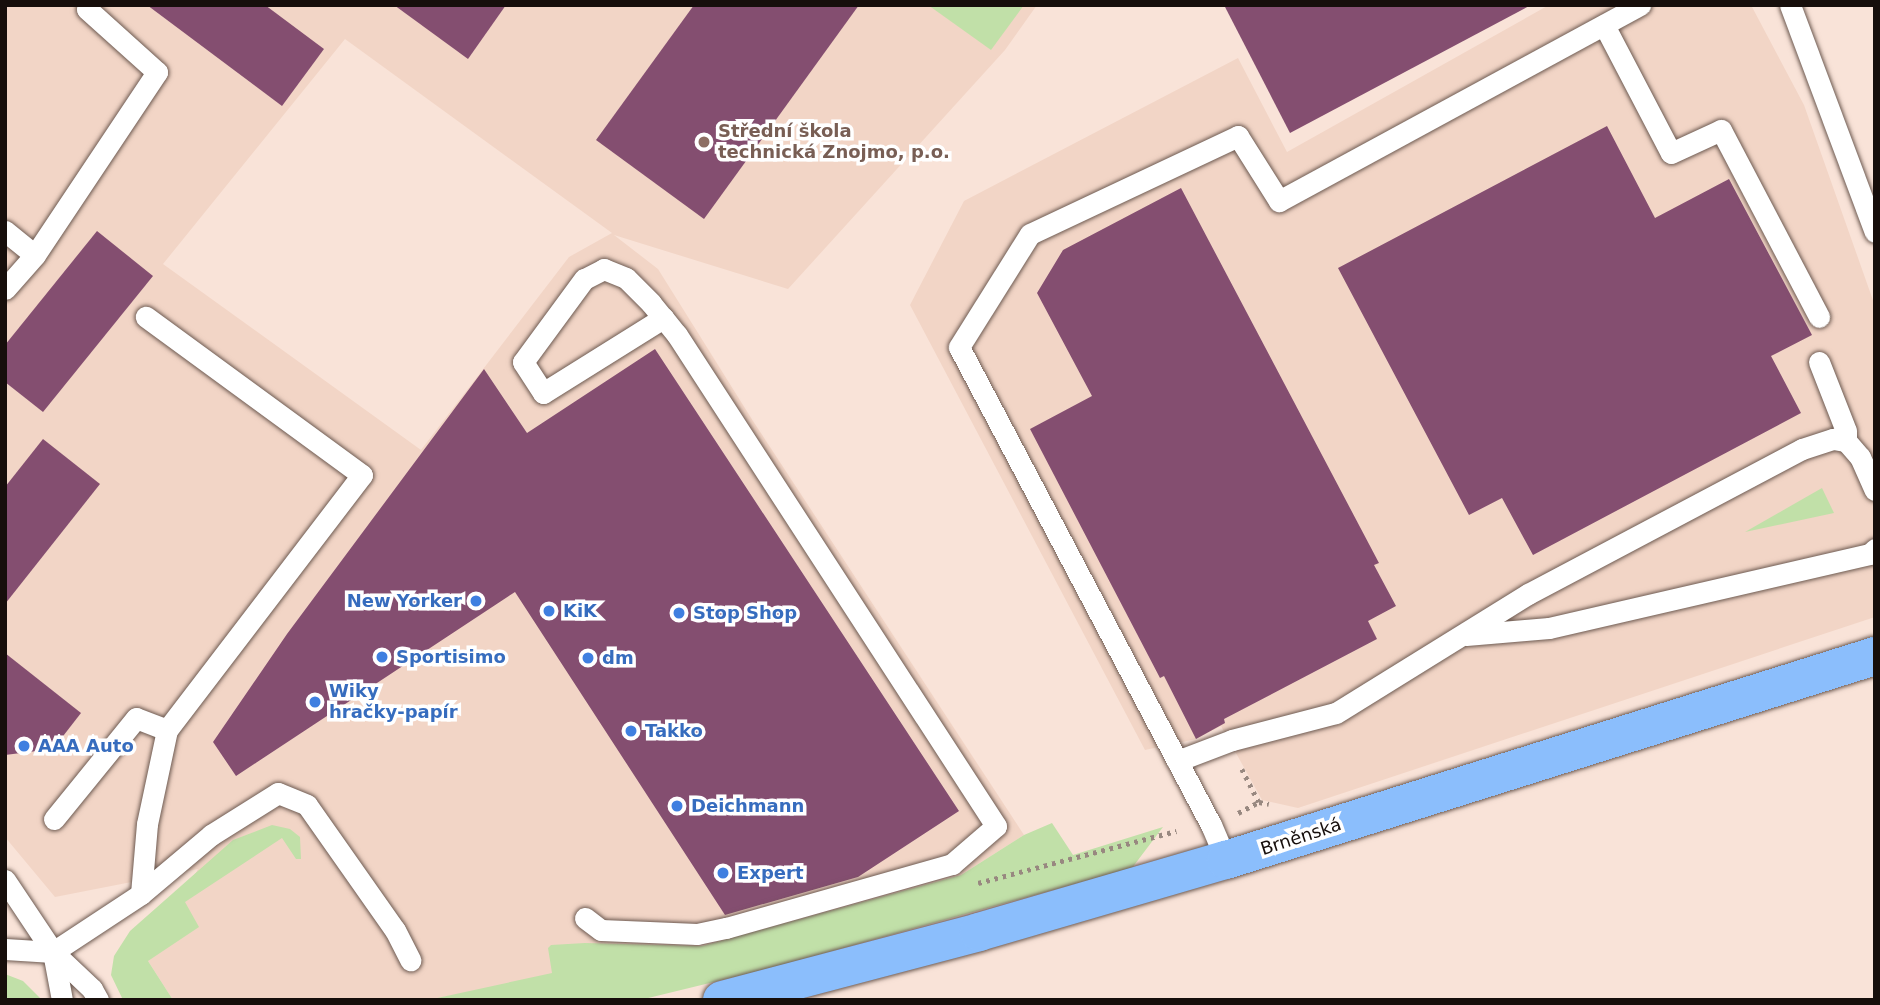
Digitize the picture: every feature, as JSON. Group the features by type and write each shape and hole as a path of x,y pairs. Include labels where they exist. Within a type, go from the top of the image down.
{"main road":[{"name":"Brněnská","path":"722,1000 979,932 1226,860 1875,656"}],"lane":[{"path":"5,289 35,255 157,72 87,9 89,5"},
{"path":"1226,860 1211,825 959,347 1030,234 1238,136 1279,201 1640,5"},
{"path":"1790,5 1875,232"},
{"path":"1604,25 1671,153 1721,130 1819,317"},
{"path":"5,231 35,255"},
{"path":"585,918 601,930 697,934 726,928 952,864 996,826 663,318 626,278 604,269 584,279 523,362 543,393 663,318"},
{"path":"141,894 147,824 167,730 362,475 146,317"},
{"path":"1819,362 1846,431 1846,441"},
{"path":"1177,761 1232,740 1336,713 1528,594 1802,449 1833,439 1846,441 1860,457 1875,490"},
{"path":"1461,635 1549,628 1870,554 1875,549"},
{"path":"54,819 136,718 167,730"},
{"path":"5,949 53,952 141,894 211,835 278,793 307,805 395,930 410,960"},
{"path":"5,880 53,952 92,989 98,1000"},
{"path":"53,952 62,1000"}],"path":[{"path":"1238,761 1259,802"},
{"path":"968,886 1158,834 1211,825 1259,802 1272,805"}],"shaded area":[{"path":"5,5 1037,5 1005,50 788,289 614,235 658,269 753,421 1024,835 961,875 710,944 428,1000 173,1000 148,961 198,869 55,897 5,837","holes":["345,39 612,233 569,257 421,450 163,264"]},
{"path":"1549,5 1751,5 1804,105 1875,306 1875,617 1298,808 1262,800 1221,726 1196,739 1145,750 910,305 964,201 1238,58 1287,152"}],"green space":[{"path":"928,5 1024,5 991,50"},
{"path":"1822,488 1834,513 1745,532"},
{"path":"1052,823 1073,855 1163,827 1132,868 775,967 640,1000 428,1000 552,973 548,948 551,945 585,943 702,946 961,875 1024,835"},
{"path":"272,825 290,829 300,837 301,859 296,859 282,838 185,902 199,927 148,961 173,1000 123,1000 111,975 114,956 130,931 233,840"},
{"path":"5,974 23,981 42,1000 5,1000"}],"building":[{"path":"147,5 265,5 324,49 282,106"},
{"path":"394,5 506,5 468,59"},
{"path":"694,5 859,5 704,219 596,140"},
{"path":"1224,5 1531,5 1290,133"},
{"path":"1607,126 1655,218 1729,179 1812,335 1771,356 1801,413 1533,555 1502,498 1469,515 1338,268"},
{"path":"1181,188 1379,563 1374,565 1396,606 1368,621 1377,639 1224,719 1225,723 1196,739 1164,676 1160,678 1030,429 1092,396 1037,293 1063,250"},
{"path":"97,231 153,276 43,412 5,382 5,345"},
{"name":"Stop Shop","path":"655,349 959,811 858,877 725,915 515,592 236,776 213,742 287,634 484,369 527,433"},
{"path":"43,439 100,484 5,604 5,487"},
{"path":"5,653 81,713 53,749 5,755"}],"place":[{"name":"Střední škola technická Znojmo, p.o.","path":"704,142"},
{"name":"New Yorker","path":"476,601"},
{"name":"KiK","path":"549,611"},
{"name":"Stop Shop","path":"679,613"},
{"name":"Sportisimo","path":"382,657"},
{"name":"dm","path":"588,658"},
{"name":"Wiky hračky-papír","path":"315,702"},
{"name":"Takko","path":"631,731"},
{"name":"AAA Auto","path":"24,746"},
{"name":"Deichmann","path":"677,806"},
{"name":"Expert","path":"723,873"}]}
